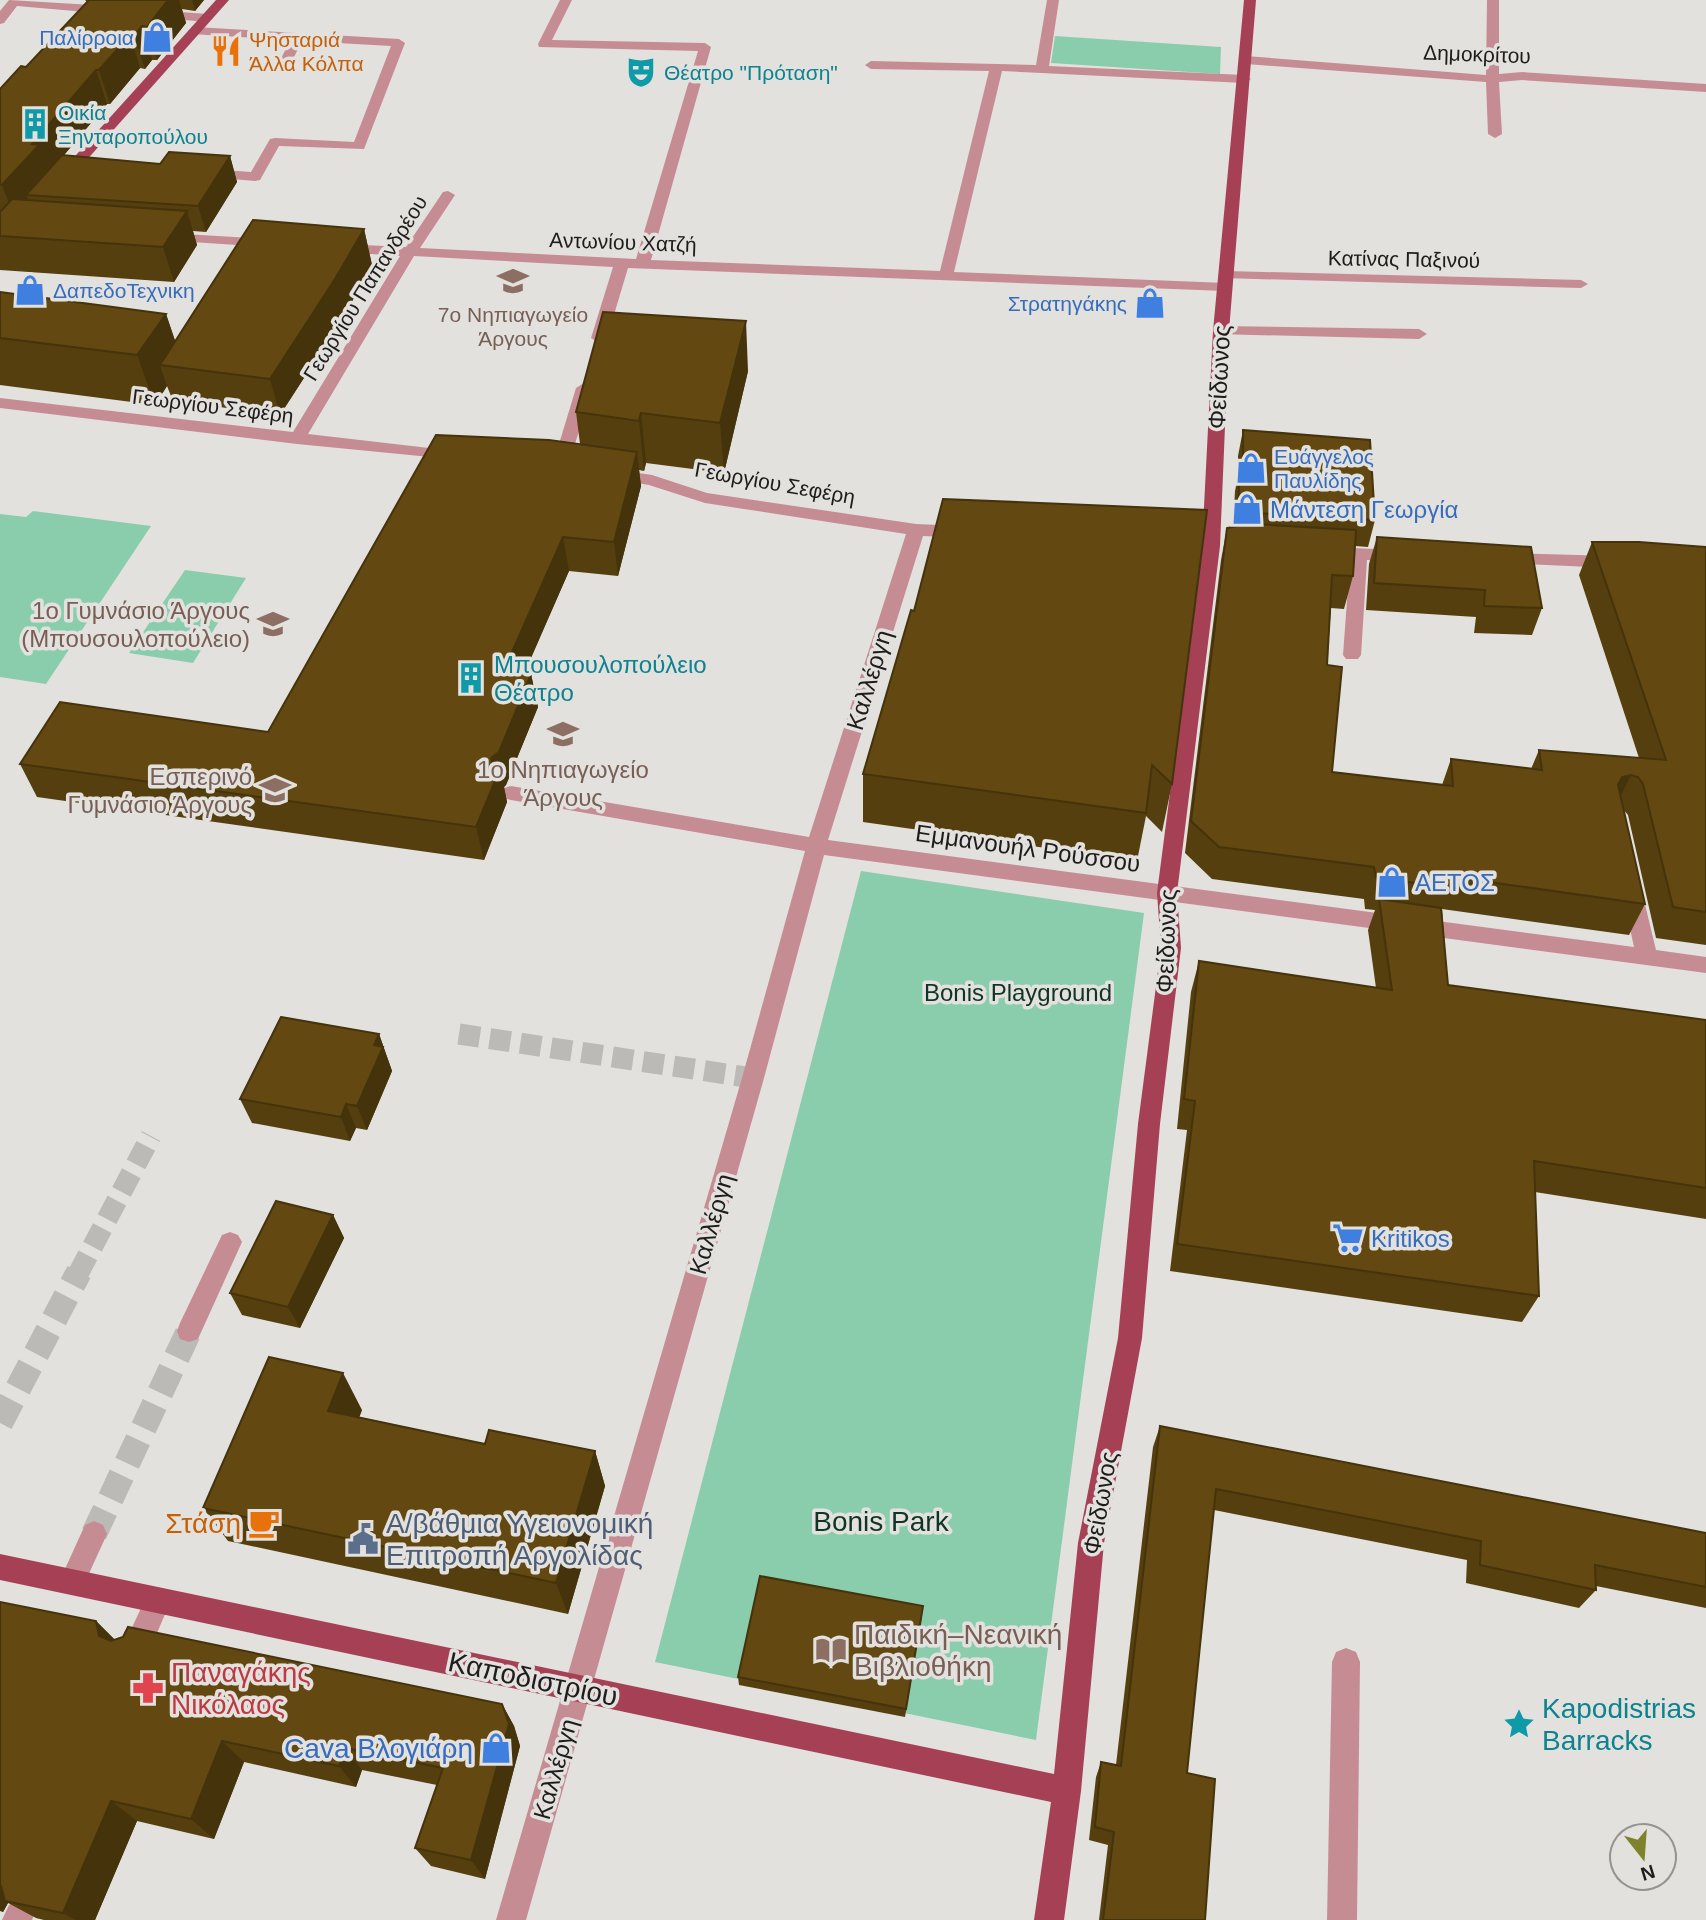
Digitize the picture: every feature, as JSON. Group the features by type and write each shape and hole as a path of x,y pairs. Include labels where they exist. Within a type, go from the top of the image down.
{"main road":[{"path":"52,190 84,163 223,0"},
{"name":"Φείδωνος","path":"1049,1920 1067,1791 1091,1543 1130,1338 1149,1124 1171,948 1167,893 1211,546 1221,331 1250,0"},
{"name":"Καποδιστρίου","path":"0,1567 1067,1791"}],"street":[{"path":"566,0 544,44 705,47 642,264"},
{"path":"1042,69 1053,0"},
{"path":"1493,0 1492,79 1495,134"},
{"path":"0,20 14,1 124,11"},
{"path":"138,12 207,18"},
{"path":"195,32 399,43 359,146 275,142 255,177 200,172"},
{"path":"285,63 297,38"},
{"name":"Δημοκρίτου","path":"1246,60 1492,79 1522,76 1706,88"},
{"path":"871,65 996,67 1244,79"},
{"path":"946,276 996,67"},
{"name":"Γεωργίου Παπανδρέου","path":"297,439 409,253 448,195"},
{"path":"144,235 284,244"},
{"name":"Αντωνίου Χατζή","path":"326,247 642,264 946,276 1226,281"},
{"path":"595,352 622,263"},
{"name":"Κατίνας Παξινού","path":"1226,281 1581,284"},
{"path":"1221,331 1419,334"},
{"path":"559,467 587,378"},
{"name":"Γεωργίου Σεφέρη","path":"0,403 477,458"},
{"name":"Γεωργίου Σεφέρη","path":"600,472 653,480 705,498 916,530 983,533"},
{"name":"Καλλέργη","path":"511,1920 816,846 916,530"},
{"path":"1305,552 1415,556"},
{"path":"1352,654 1359,555"},
{"path":"1484,558 1637,562"},
{"name":"Εμμανουήλ Ρούσσου","path":"511,793 816,846 1706,965"},
{"path":"1626,868 1647,958"},
{"path":"189,1331 230,1242"},
{"path":"72,1582 94,1534"},
{"path":"136,1649 158,1600"},
{"path":"1342,1920 1346,1662"}],"green space":[{"path":"1055,36 1221,47 1220,74 1051,63"},
{"path":"33,511 151,526 46,684 0,677 0,514 26,517"},
{"path":"185,570 246,578 193,663 129,653"},
{"name":"Bonis Park","path":"861,871 1144,913 1036,1740 655,1662"}],"building":[{"path":"89,0 168,0 147,27 142,26 134,36 130,35 99,70 96,70 32,144 39,145 0,185 0,89 21,66 26,67"},
{"path":"169,152 230,156 198,206 26,195 62,155 160,164"},
{"path":"12,199 187,211 163,247 0,236 0,212"},
{"path":"253,220 364,229 270,379 160,365"},
{"path":"0,292 166,314 137,355 0,338"},
{"path":"603,312 746,321 720,423 641,413 639,421 576,412"},
{"path":"1243,430 1370,440 1375,520 1238,512"},
{"path":"436,435 549,440 637,452 614,542 563,537 504,670 531,674 499,752 491,758 494,766 500,769 476,827 20,764 60,702 268,732"},
{"path":"943,499 1207,510 1172,784 1152,765 1146,813 863,774 911,610 914,611"},
{"path":"1238,523 1356,530 1353,576 1332,575 1327,665 1342,667 1332,772 1453,786 1451,759 1542,770 1539,750 1666,760 1592,542 1706,547 1706,912 1673,907 1643,784 1638,777 1631,775 1622,777 1618,785 1645,904 1440,875 1440,886 1376,878 1374,867 1219,847 1191,821 1227,528 1238,526"},
{"path":"1377,537 1531,547 1542,608 1484,606 1485,590 1374,583"},
{"path":"1379,899 1441,908 1448,985 1706,1020 1706,1188 1534,1161 1539,1296 1177,1244 1195,1101 1184,1099 1199,961 1392,990"},
{"path":"281,1017 379,1034 374,1045 383,1047 357,1106 346,1104 341,1117 240,1099"},
{"path":"276,1201 333,1215 288,1307 230,1293"},
{"path":"269,1357 343,1373 328,1411 485,1444 489,1430 595,1451 556,1583 203,1508"},
{"path":"1160,1426 1706,1533 1706,1587 1595,1565 1596,1590 1480,1565 1481,1541 1216,1489 1187,1773 1215,1779 1205,1920 1103,1920 1114,1832 1095,1827 1101,1762 1121,1766"},
{"name":"Παιδική–Νεανική Βιβλιοθήκη","path":"760,1576 923,1606 906,1709 738,1677"},
{"path":"0,1602 96,1621 99,1636 111,1641 123,1637 128,1627 502,1704 509,1724 471,1860 415,1848 443,1768 345,1748 339,1766 222,1741 191,1819 111,1801 63,1913 5,1901 0,1886"}],"tunnel":[{"path":"459,1034 753,1078"},
{"path":"78,1274 151,1136"},
{"path":"0,1423 79,1272"},
{"path":"94,1534 189,1331"}],"place":[{"name":"Παλίρροια","path":"157,37"},
{"name":"Ψησταριά Άλλα Κόλπα","path":"226,51"},
{"name":"Θέατρο \"Πρόταση\"","path":"641,72"},
{"name":"Οικία Ξηνταροπούλου","path":"35,124"},
{"name":"7ο Νηπιαγωγείο Άργους","path":"513,281"},
{"name":"ΔαπεδοΤεχνικη","path":"30,290"},
{"name":"Στρατηγάκης","path":"1150,303"},
{"name":"Ευάγγελος Παυλίδης","path":"1251,468"},
{"name":"Μάντεση Γεωργία","path":"1247,509"},
{"name":"1ο Γυμνάσιο Άργους (Μπουσουλοπούλειο)","path":"273,624"},
{"name":"Μπουσουλοπούλειο Θέατρο","path":"471,678"},
{"name":"1ο Νηπιαγωγείο Άργους","path":"563,734"},
{"name":"Εσπερινό Γυμνάσιο Άργους","path":"275,790"},
{"name":"ΑΕΤΟΣ","path":"1392,882"},
{"name":"Kritikos","path":"1348,1238"},
{"name":"Στάση","path":"264,1523"},
{"name":"Α/βάθμια Υγειονομική Επιτροπή Αργολίδας","path":"363,1539"},
{"name":"Παιδική–Νεανική Βιβλιοθήκη","path":"831,1650"},
{"name":"Παναγάκης Νικόλαος","path":"148,1688"},
{"name":"Kapodistrias Barracks","path":"1519,1724"},
{"name":"Cava Βλογιάρη","path":"496,1748"}],"park label":[{"name":"Bonis Playground","path":"1018,992"}]}
